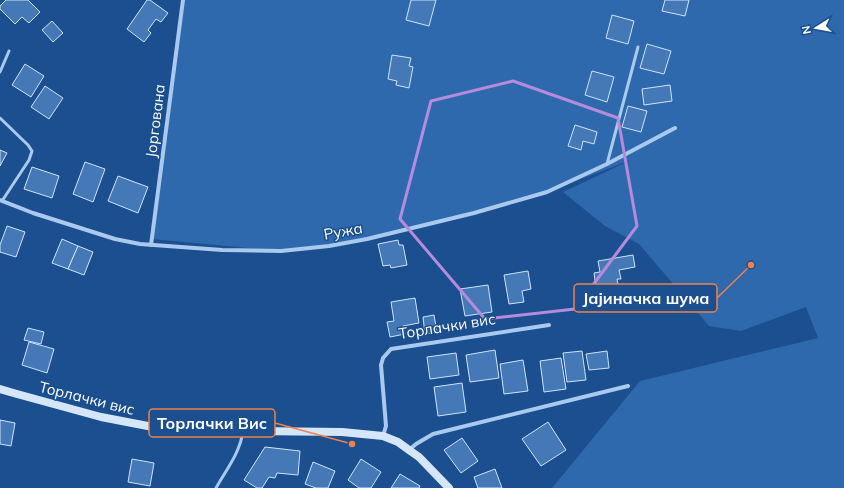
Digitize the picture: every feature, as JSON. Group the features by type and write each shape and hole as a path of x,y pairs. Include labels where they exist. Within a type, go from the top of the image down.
{"street":[{"name":"Јоргована","path":"151,245 183,0"},
{"name":"Ружа","path":"1,201 33,213 140,244 222,250 281,252 359,241 474,213 547,192 607,164 675,128"},
{"name":"Торлачки вис","path":"383,436 386,426 382,365 383,358 391,349 549,325"},
{"path":"409,450 421,440 433,434 628,386"},
{"name":"Торлачки вис","path":"0,389 55,405 139,425 243,432 342,432 383,436 409,450 449,488"}],"lane":[{"path":"607,164 638,47"},
{"path":"0,72 9,51"},
{"name":"Ружа","path":"0,118 28,145 32,151 30,160 1,201"},
{"path":"216,488 238,451 243,432"}],"highlighted area":[{"path":"513,81 618,118 637,226 575,309 485,319 400,219 431,101"}],"shaded area":[{"path":"183,0 844,0 844,488 552,488 640,381 818,338 806,307 741,331 709,326 639,244 605,226 563,192 631,160 547,192 367,239 281,251 152,239"}],"building":[{"path":"6,0 28,0 40,12 29,23 22,17 15,24 0,9 0,6"},
{"path":"147,0 150,0 168,13 161,22 156,19 148,30 151,33 144,42 127,29"},
{"path":"411,0 436,0 429,26 406,20"},
{"path":"665,0 689,0 685,16 662,11"},
{"path":"612,15 634,21 628,44 606,38"},
{"path":"52,21 63,33 53,42 42,30"},
{"path":"647,44 671,51 664,74 640,68"},
{"path":"392,55 411,58 409,66 413,67 409,88 396,85 397,81 388,79"},
{"path":"25,64 44,76 31,97 12,85"},
{"path":"592,71 614,77 607,102 585,95"},
{"path":"670,85 672,101 644,105 642,89"},
{"path":"45,86 63,98 49,119 31,107"},
{"path":"628,106 647,111 641,132 622,127"},
{"path":"575,125 597,132 594,144 583,141 581,150 568,146"},
{"path":"0,150 7,153 0,166"},
{"path":"85,162 105,169 93,202 73,194"},
{"path":"32,167 59,176 52,198 24,189"},
{"path":"118,176 148,187 138,213 108,201"},
{"path":"7,226 25,232 16,257 0,252 0,245"},
{"path":"62,239 78,246 68,269 52,263"},
{"path":"398,240 399,245 403,245 407,265 391,268 390,265 383,266 378,244"},
{"path":"78,246 93,252 84,275 68,269"},
{"path":"633,255 635,267 619,270 621,279 617,279 620,296 602,299 601,293 597,294 594,273 600,272 598,261"},
{"path":"528,271 531,289 522,291 524,302 509,304 504,275"},
{"path":"488,285 492,312 465,316 460,289"},
{"path":"415,298 419,323 403,326 405,334 390,337 387,322 394,321 391,302"},
{"path":"434,315 437,332 425,334 423,317"},
{"path":"28,328 44,332 41,344 24,340"},
{"path":"29,342 54,349 47,373 22,365"},
{"path":"495,350 499,378 470,382 466,355"},
{"path":"582,351 586,380 567,382 563,353"},
{"path":"607,351 609,368 589,370 586,354"},
{"path":"456,353 459,375 430,379 427,357"},
{"path":"561,358 566,389 544,392 540,361"},
{"path":"523,360 528,391 504,394 500,364"},
{"path":"462,383 466,412 438,416 434,387"},
{"path":"0,420 15,423 11,446 0,444"},
{"path":"548,422 566,450 541,466 522,439"},
{"path":"462,438 478,461 461,473 444,450"},
{"path":"265,447 300,451 298,475 277,473 275,478 269,477 262,488 257,488 244,480"},
{"path":"132,459 154,463 150,486 128,482"},
{"path":"361,459 381,472 371,488 359,488 348,480"},
{"path":"313,462 335,471 328,488 316,488 305,484"},
{"path":"495,469 502,488 478,488 474,477"},
{"path":"400,474 420,486 419,488 391,488"}],"place":[{"name":"Јајиначка шума","path":"751,265"},
{"name":"Торлачки Вис","path":"352,444"}]}
